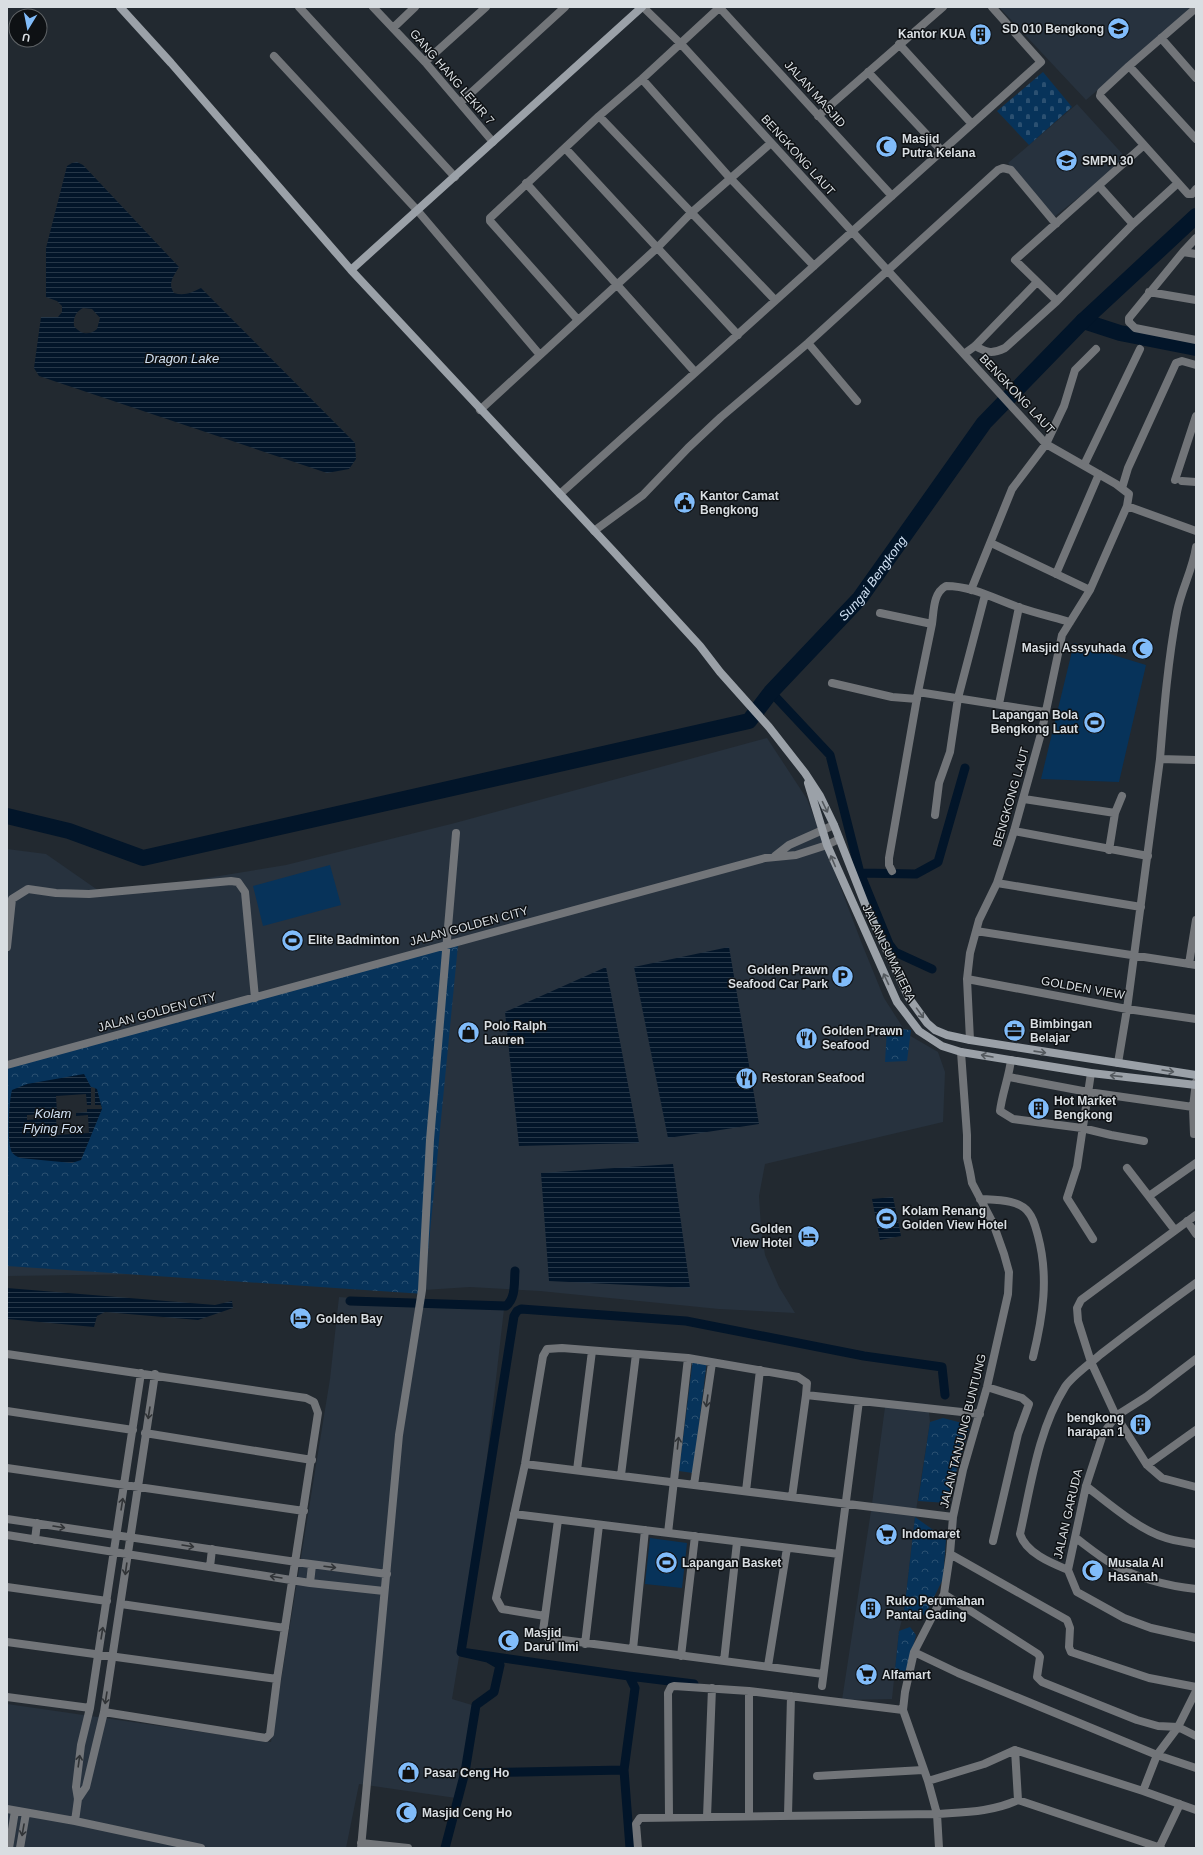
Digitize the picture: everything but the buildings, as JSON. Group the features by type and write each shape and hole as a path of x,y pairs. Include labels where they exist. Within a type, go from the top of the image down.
{"main road":[{"name":"JALAN SUMATERA","path":"120,7 171,62 351,270 694,640 769,727 805,773 820,796 834,825 865,904 909,998 927,1023 935,1030 946,1035 970,1040 1196,1075"},
{"path":"351,270 643,7"},
{"name":"JALAN SUMATERA","path":"805,773 827,845 897,1002 919,1031 942,1046 961,1052 1091,1073 1196,1084"}],"street":[{"path":"299,7 455,177"},
{"name":"GANG HANG LEKIR 7","path":"373,7 425,62 493,142"},
{"path":"393,28 415,7"},
{"path":"425,62 486,7"},
{"path":"460,103 565,7"},
{"name":"BENGKONG LAUT","path":"643,7 681,44 1046,444 1122,488"},
{"path":"578,320 490,220 491,216 720,7"},
{"name":"JALAN MASJID","path":"720,7 892,196"},
{"path":"818,116 943,7"},
{"path":"560,494 1041,62 992,7"},
{"path":"1196,9 1160,38 1129,66 1102,92 1100,96 1189,195 1196,189"},
{"path":"1160,38 1196,78"},
{"path":"899,44 972,124"},
{"path":"274,56 418,210 540,355"},
{"path":"1129,66 1196,139"},
{"path":"868,72 942,151"},
{"path":"642,79 730,178 814,266"},
{"path":"599,116 775,300"},
{"path":"480,410 657,248 691,213 771,143"},
{"path":"1057,301 1015,260 1144,145"},
{"path":"565,148 738,335"},
{"path":"594,531 643,495 688,448 808,343 998,170 1003,168 1011,170 1056,224"},
{"path":"526,183 618,284 695,372"},
{"path":"975,346 985,351 995,352 1005,348 1057,301 1133,224 1178,183"},
{"path":"1099,186 1133,224"},
{"path":"1196,238 1149,292 1129,318 1130,325 1135,328 1196,340"},
{"path":"1183,252 1196,254"},
{"path":"964,354 975,346 1037,282"},
{"path":"1149,292 1196,300"},
{"path":"808,343 857,401"},
{"path":"971,590 1012,489 1046,444 1064,406 1075,370 1096,349"},
{"path":"1084,465 1140,350"},
{"path":"1196,364 1182,362 1176,363 1128,468 1122,488 1129,494 1127,506 1196,531"},
{"path":"1196,416 1178,480 1196,482"},
{"path":"1056,574 1099,474"},
{"name":"BENGKONG LAUT","path":"970,1040 967,979 976,931 979,920 997,884 1024,799 1062,635 1090,590 1127,506"},
{"path":"991,543 1090,590"},
{"path":"1118,1063 1148,856 1160,759 1168,669 1181,594 1195,557 1196,547"},
{"path":"892,871 889,865 889,858 917,696 935,602 941,588 946,586 955,586 971,590 1019,607 1070,622"},
{"path":"934,815 939,783 950,752 958,698 985,595"},
{"path":"1000,704 1019,607"},
{"path":"880,613 932,624"},
{"path":"832,683 892,697 917,696 958,698 1045,712"},
{"path":"1160,759 1196,760"},
{"path":"1109,850 1115,813 1122,796"},
{"path":"1024,799 1115,813"},
{"name":"JALAN GOLDEN CITY","path":"775,856 788,845 834,825"},
{"path":"1014,831 1109,850 1148,856"},
{"path":"408,1848 361,1845 399,1435 421,1298 430,1140 456,833"},
{"name":"JALAN GOLDEN CITY","path":"7,1065 775,856 796,855 827,845 839,839"},
{"path":"7,947 12,899 28,889 56,893 88,894 231,881 238,882 245,892 255,998"},
{"path":"997,884 1141,907"},
{"path":"976,931 1193,964 1196,920"},
{"name":"GOLDEN VIEW","path":"967,979 1127,1009 1196,1019"},
{"name":"JALAN TANJUNG BUNTUNG","path":"940,1848 936,1814 928,1781 903,1710 905,1692 914,1652 944,1594 950,1554 953,1517 963,1470 987,1387 1008,1294 1009,1272 993,1223 980,1199 970,1172 967,1158 967,1135 961,1052"},
{"path":"1011,1060 1009,1077 1000,1111 1003,1114 1013,1119 1082,1128 1111,1136 1144,1141"},
{"path":"1091,1073 1077,1167 1067,1198 1093,1239"},
{"path":"1009,1077 1088,1092 1193,1107"},
{"path":"1194,1134 1193,1107 1196,1084"},
{"path":"1149,1196 1196,1163"},
{"path":"1127,1168 1174,1229"},
{"path":"980,1199 1004,1201 1022,1206 1029,1212 1033,1222 1041,1247 1044,1280 1043,1310 1033,1357"},
{"path":"1196,1215 1174,1229 1078,1304 1076,1313 1091,1362 1116,1416 1148,1465 1162,1478 1196,1487"},
{"path":"1187,1221 1196,1234"},
{"path":"1068,1570 1046,1561 1024,1543 1020,1534 1043,1433 1050,1416 1066,1385 1091,1362 1149,1316 1196,1283"},
{"path":"545,1616 502,1609 496,1598 525,1464 543,1356 547,1349 554,1347 688,1358 803,1379 807,1383 806,1396 792,1497"},
{"path":"577,1470 592,1351"},
{"path":"7,1354 155,1374 306,1398 314,1402 318,1413 312,1460 277,1679 270,1734 266,1738 104,1712"},
{"path":"621,1476 636,1354"},
{"path":"668,1533 688,1358"},
{"name":"JALAN GARUDA","path":"1196,1359 1146,1397 1116,1416 1103,1434 1086,1486 1068,1570 1078,1592 1124,1618 1151,1628 1196,1638"},
{"path":"694,1485 712,1363"},
{"path":"746,1491 760,1370"},
{"path":"75,1821 78,1799 76,1787 81,1745 90,1708 99,1654 141,1373"},
{"path":"78,1799 86,1787 94,1748 104,1712 155,1374"},
{"path":"987,1387 1022,1398 1028,1404 1018,1434 993,1541"},
{"path":"806,1396 980,1414"},
{"path":"822,1686 859,1401"},
{"path":"7,1411 133,1430"},
{"path":"1148,1465 1195,1431"},
{"path":"145,1433 312,1460"},
{"path":"525,1464 953,1517"},
{"path":"7,1468 304,1511"},
{"path":"1086,1486 1115,1508 1154,1533 1166,1538 1196,1544"},
{"path":"514,1514 839,1554"},
{"path":"7,1519 312,1565 387,1574"},
{"path":"558,1520 543,1631 548,1638 823,1674"},
{"path":"35,1540 37,1523"},
{"path":"585,1644 599,1525"},
{"path":"633,1649 645,1530"},
{"path":"7,1536 310,1583 384,1591"},
{"path":"681,1656 695,1536"},
{"path":"1076,1538 1113,1565 1135,1575 1176,1587 1196,1589"},
{"path":"724,1661 737,1542"},
{"path":"768,1666 788,1548"},
{"path":"210,1567 212,1550"},
{"path":"950,1554 1067,1620 1070,1628 1070,1651 1149,1678 1196,1687"},
{"path":"310,1583 312,1565"},
{"path":"7,1587 107,1601"},
{"path":"944,1594 1038,1654 1040,1657 1037,1677 1042,1682 1093,1704 1148,1724 1178,1727 1196,1736"},
{"path":"120,1604 285,1628"},
{"path":"7,1642 277,1679"},
{"path":"914,1652 958,1673 1158,1755 1196,1768"},
{"path":"669,1817 669,1691 674,1686 749,1691 903,1710"},
{"path":"707,1817 712,1688"},
{"path":"749,1691 749,1816"},
{"path":"1142,1791 1158,1755 1178,1727 1196,1691"},
{"path":"788,1815 792,1696"},
{"path":"7,1697 90,1708"},
{"path":"81,1745 94,1748"},
{"path":"928,1781 984,1764 1015,1750 1196,1810"},
{"path":"1015,1750 1018,1800"},
{"path":"817,1776 923,1770"},
{"path":"638,1848 636,1824 638,1819 788,1815 936,1814 984,1811 1003,1807 1018,1800 1160,1848 1180,1804"},
{"path":"9,1848 11,1810 75,1821 201,1848"},
{"path":"20,1848 26,1813"}],"shaded area":[{"path":"999,7 1195,7 1086,100"},
{"name":"SMPN 30","path":"1077,104 1127,159 1054,217 1008,163"},
{"path":"767,738 807,799 884,998 907,1034 938,1052 945,1072 943,1122 765,1164 759,1196 761,1228 765,1255 779,1287 795,1313 719,1309 540,1291 470,1287 424,1290 222,1273 7,1276 7,849 46,854 102,893 146,888 286,865 455,823"},
{"path":"339,1297 504,1309 476,1554 452,1699 472,1705 464,1772 456,1798 359,1784 346,1848 7,1848 7,1704 271,1742 330,1379"},
{"path":"886,1400 928,1404 930,1422 915,1517 904,1612 899,1631 892,1699 842,1700 871,1511"}],"green space":[{"path":"1043,72 1072,107 1029,145 997,111"},
{"name":"Lapangan Bola Bengkong Laut","path":"1074,643 1146,665 1119,782 1041,779"},
{"path":"330,865 341,905 263,926 253,886"},
{"path":"458,945 424,1294 7,1266 7,1068"},
{"path":"887,1028 911,1030 907,1061 885,1062"},
{"path":"693,1358 707,1360 693,1473 679,1471"},
{"path":"943,1418 970,1425 947,1503 918,1501 930,1422"},
{"path":"915,1517 946,1539 943,1579 925,1615 904,1612"},
{"name":"Lapangan Basket","path":"650,1538 687,1543 682,1588 645,1584"},
{"path":"910,1627 916,1635 905,1680 894,1679 899,1631"}],"water":[{"name":"Dragon Lake","path":"77,162 83,165 179,267 171,283 174,293 188,294 201,288 355,443 356,459 349,469 327,473 39,376 34,368 41,317 58,317 62,312 62,306 57,301 46,297 46,248 67,166","holes":["83,308 92,309 100,318 97,329 91,333 85,333 76,329 74,326 74,320 78,311"]},
{"path":"729,947 759,1124 668,1138 634,967"},
{"path":"606,967 639,1143 519,1146 505,1012"},
{"name":"Kolam Flying Fox","path":"84,1074 91,1087 97,1089 102,1109 81,1160 72,1163 20,1158 13,1154 10,1145 9,1129 9,1111 12,1090 27,1084"},
{"path":"673,1164 690,1288 549,1281 541,1173"},
{"name":"Kolam Renang Golden View Hotel","path":"893,1197 901,1236 880,1240 872,1199"},
{"path":"7,1288 215,1305 232,1301 233,1308 198,1320 105,1312 97,1316 94,1327 7,1319"}],"pier":[{"path":"91,1087 95,1088 95,1105 101,1105 102,1109 87,1109 87,1112 76,1113 76,1116 88,1115 89,1133 57,1135 56,1118 27,1120 27,1115 57,1113 56,1096 86,1094 87,1105 91,1105"}],"waterway":[{"name":"Sungai Bengkong","path":"7,816 69,831 143,858 749,721 771,692 860,598 984,423 1083,321 1196,216"},
{"path":"1083,321 1120,333 1196,348"},
{"path":"771,692 830,755 860,873 916,874 938,862 965,768"},
{"path":"860,873 889,944 895,952 932,969"},
{"path":"350,1301 506,1306 513,1295 515,1271"},
{"path":"461,1652 514,1316 517,1311 521,1309 686,1321 864,1356 942,1367 945,1395"},
{"path":"445,1848 465,1772 476,1705 494,1692 500,1665 488,1658 461,1652 694,1684"},
{"path":"624,1770 635,1688 629,1676"},
{"path":"477,1773 624,1770 630,1848"}],"place":[{"name":"SD 010 Bengkong","path":"1119,29"},
{"name":"Kantor KUA","path":"981,34"},
{"name":"Masjid Putra Kelana","path":"887,146"},
{"name":"SMPN 30","path":"1067,161"},
{"name":"Kantor Camat Bengkong","path":"684,503"},
{"name":"Masjid Assyuhada","path":"1142,648"},
{"name":"Lapangan Bola Bengkong Laut","path":"1094,722"},
{"name":"Elite Badminton","path":"293,940"},
{"name":"Golden Prawn Seafood Car Park","path":"843,977"},
{"name":"Bimbingan Belajar","path":"1014,1031"},
{"name":"Polo Ralph Lauren","path":"469,1033"},
{"name":"Golden Prawn Seafood","path":"806,1038"},
{"name":"Restoran Seafood","path":"746,1078"},
{"name":"Hot Market Bengkong","path":"1038,1108"},
{"name":"Kolam Renang Golden View Hotel","path":"886,1218"},
{"name":"Golden View Hotel","path":"808,1236"},
{"name":"Golden Bay","path":"301,1319"},
{"name":"bengkong harapan 1","path":"1140,1425"},
{"name":"Indomaret","path":"887,1534"},
{"name":"Lapangan Basket","path":"666,1563"},
{"name":"Musala Al Hasanah","path":"1092,1570"},
{"name":"Ruko Perumahan Pantai Gading","path":"871,1608"},
{"name":"Masjid Darul Ilmi","path":"508,1640"},
{"name":"Alfamart","path":"867,1675"},
{"name":"Pasar Ceng Ho","path":"408,1773"},
{"name":"Masjid Ceng Ho","path":"406,1813"}]}
